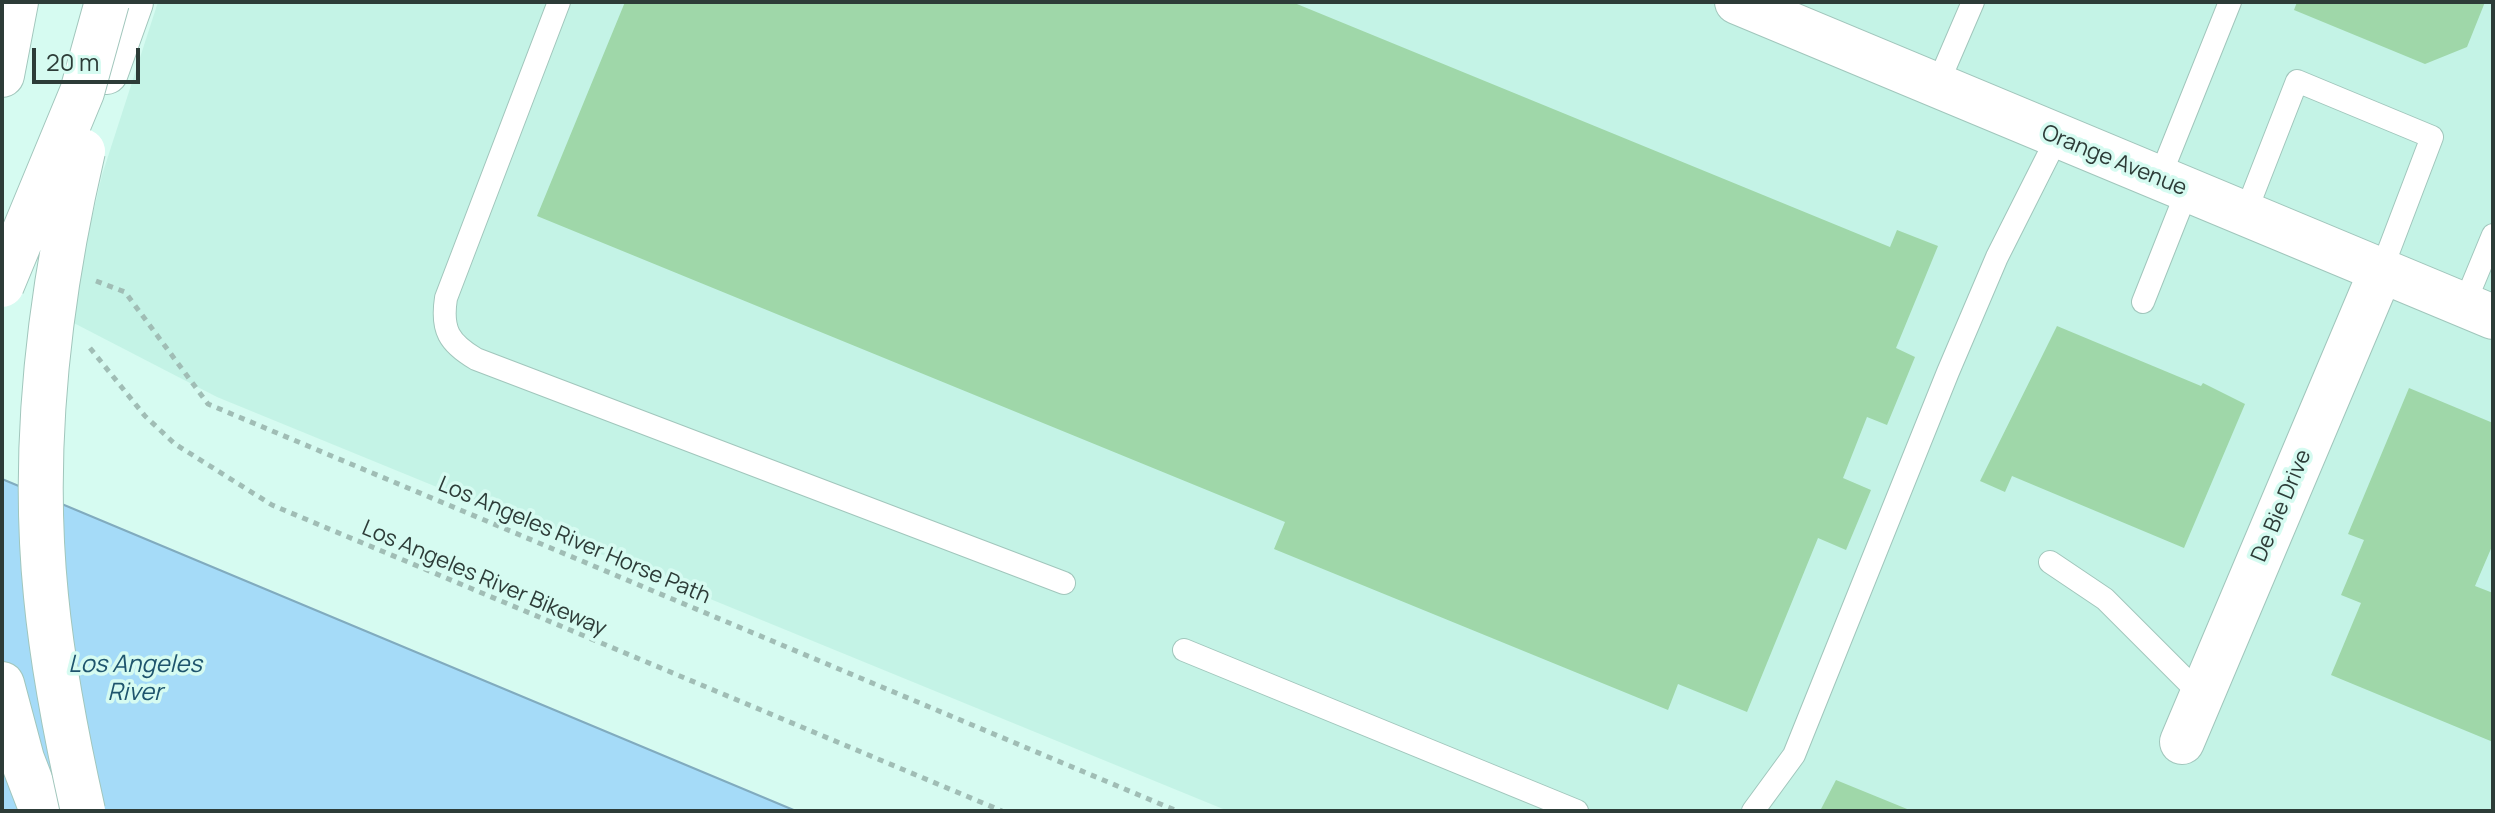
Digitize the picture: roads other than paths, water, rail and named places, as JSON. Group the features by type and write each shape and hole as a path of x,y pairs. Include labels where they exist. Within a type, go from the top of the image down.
{"main road":[{"path":"2,75 16,2"},
{"path":"2,285 82,92 107,2"},
{"path":"83,811 54,667 41,525 44,398 58,266 83,151 131,2"},
{"name":"Orange Avenue","path":"1737,2 1936,88 2478,311"},
{"name":"De Bie Drive","path":"2182,742 2381,271"},
{"path":"2,684 22,759 42,811"}],"lane":[{"path":"559,2 446,298 445,331 454,346 476,359 1064,583"},
{"path":"1936,88 1973,2"},
{"path":"2143,302 2173,185 2230,2"},
{"path":"2245,214 2297,81 2432,137 2381,271"},
{"path":"1753,811 1794,755 1997,257 2057,138"},
{"path":"2478,311 2493,235"},
{"path":"2050,562 2105,599 2202,696"},
{"path":"1184,650 1577,811"}],"water":[{"name":"Los Angeles River","path":"2,479 796,811 2,811"}]}
